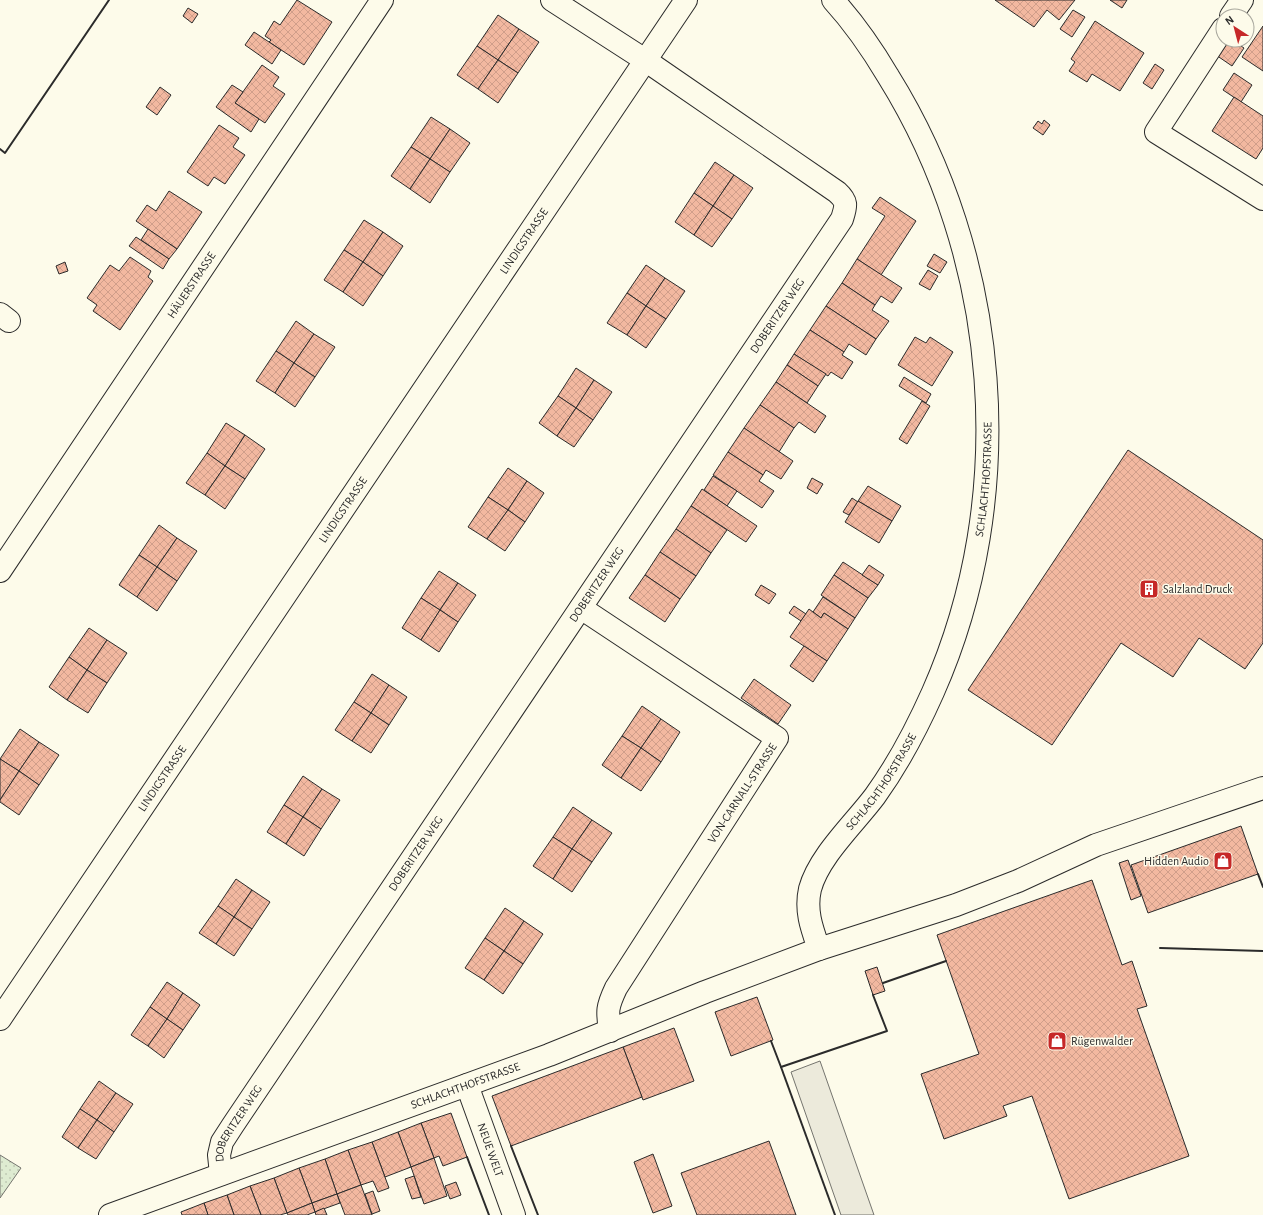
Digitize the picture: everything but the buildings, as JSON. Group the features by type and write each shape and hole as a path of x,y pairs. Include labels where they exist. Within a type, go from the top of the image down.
{"street":[{"name":"HÄUERSTRASSE","path":"0,571 382,0"},
{"path":"552,0 645,60"},
{"name":"LINDIGSTRASSE","path":"0,1019 686,0"},
{"name":"SCHLACHTHOFSTRASSE","path":"819,949 809,921 808,910 808,898 815,875 824,860 875,795 893,768 912,736 933,692 950,650 976,560 983,516 988,435 986,379 981,332 971,279 948,199 929,153 900,94 860,34 833,0"},
{"path":"1215,41 1156,132 1263,199"},
{"name":"DOBERITZER WEG","path":"221,1174 219,1155 222,1142 233,1125 842,219 846,207 844,199 837,192 645,60"},
{"name":"VON-CARNALL-STRASSE","path":"581,608 777,738 616,988 609,1002 607,1011 610,1031"},
{"name":"SCHLACHTHOFSTRASSE","path":"110,1215 549,1055 705,992 819,949 956,905 1018,881 1096,845 1263,788"},
{"name":"NEUE WELT","path":"467,1085 514,1215"}],"green space":[{"path":"0,1155 21,1168 0,1198"}],"shaded area":[{"path":"820,1061 874,1215 841,1215 791,1072"}],"wall":[{"path":"0,149 5,153 109,0"},
{"path":"1258,874 1263,887"},
{"path":"1160,948 1263,951"},
{"path":"883,983 946,961"},
{"path":"771,1041 781,1067 887,1031 873,995"},
{"path":"781,1067 835,1215"},
{"path":"511,1146 538,1215"},
{"path":"467,1157 489,1215"}],"place":[{"name":"Salzland Druck","path":"1149,589"},
{"name":"Hidden Audio","path":"1223,861"},
{"name":"Rügenwalder","path":"1057,1041"}]}
